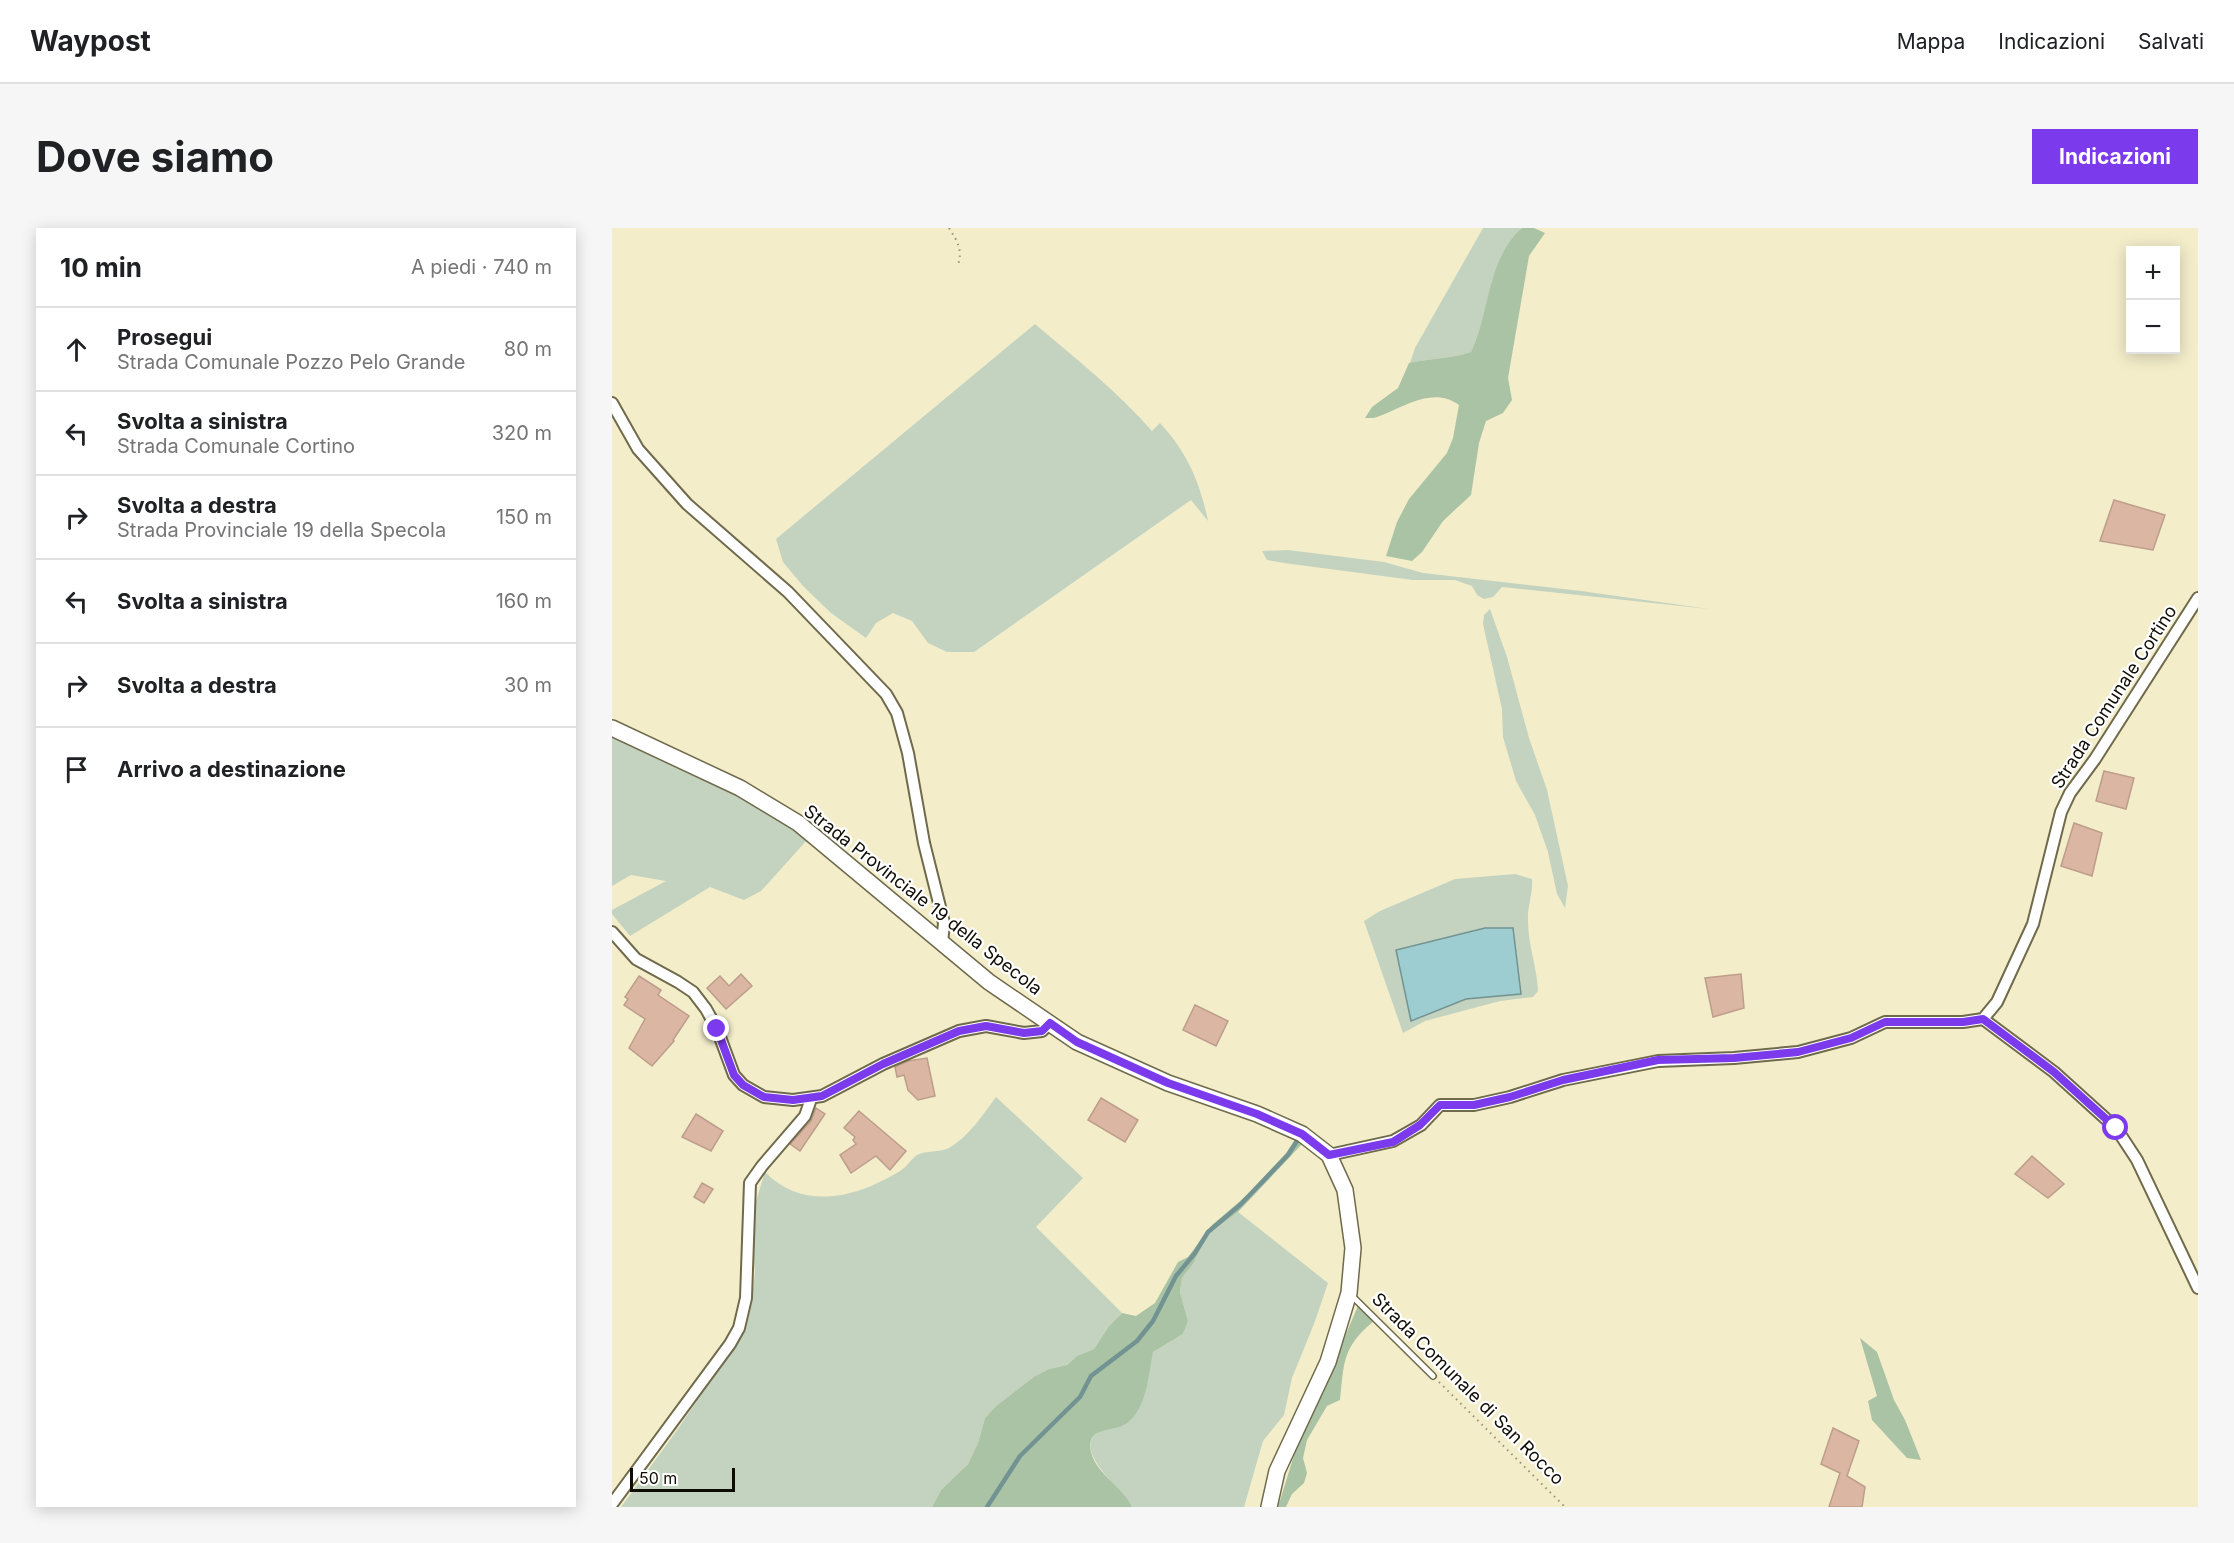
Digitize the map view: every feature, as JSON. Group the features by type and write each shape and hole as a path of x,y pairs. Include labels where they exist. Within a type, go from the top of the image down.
{"main road":[{"name":"Strada Provinciale 19 della Specola","path":"612,728 740,788 798,823 989,982 1077,1042 1168,1083 1257,1114 1302,1134 1329,1155 1346,1190 1353,1248 1349,1293 1328,1362 1277,1471 1269,1507"}],"street":[{"path":"612,403 638,449 687,504 781,585 886,694 897,713 908,753 924,843 944,923 942,943"},
{"name":"Strada Comunale Cortino","path":"1983,1019 1997,1002 2033,924 2061,812 2070,793 2095,759 2198,598"},
{"path":"612,932 636,959 678,981 693,992 717,1029 734,1075 743,1085 764,1097 793,1100 822,1096 883,1064 959,1031 986,1026 1024,1033 1042,1031 1050,1023"},
{"path":"1329,1155 1393,1142 1420,1125 1440,1105 1474,1105 1611,1069 1658,1060 1734,1058 1798,1052 1851,1038 1885,1022 1963,1022 1983,1019 2054,1072 2116,1128 2137,1160 2198,1288"},
{"path":"612,1504 730,1344 739,1328 746,1298 750,1183 805,1116 811,1099"}],"lane":[{"name":"Strada Comunale di San Rocco","path":"1349,1293 1433,1376"}],"path":[{"path":"949,228 958,242 961,255 958,265"},
{"name":"Strada Comunale di San Rocco","path":"1433,1376 1565,1507"}],"green space":[{"path":"1483,228 1522,228 1502,255 1471,352 1410,363 1415,348"},
{"path":"1522,228 1534,228 1545,233 1529,256 1508,378 1512,400 1503,413 1486,421 1479,443 1471,495 1443,521 1422,552 1412,561 1386,556 1397,522 1409,499 1447,453 1453,438 1459,405 1449,399 1428,398 1374,418 1365,418 1372,407 1398,388 1409,363 1471,352 1495,270 1511,241"},
{"path":"1035,324 1110,389 1152,431 1160,423 1178,445 1191,468 1201,493 1208,521 1191,500 974,652 947,652 928,643 912,621 893,613 876,623 866,638 831,613 803,586 783,562 776,539"},
{"path":"1288,550 1384,562 1423,573 1581,591 1709,609 1502,587 1493,597 1484,599 1477,595 1472,586 1455,580 1413,580 1284,563 1267,560 1262,551"},
{"path":"1490,609 1547,790 1568,886 1565,908 1557,894 1548,852 1535,815 1516,781 1503,737 1502,709 1483,624 1484,615"},
{"path":"612,731 765,808 807,840 761,891 744,900 710,887 630,936 612,914 612,910 666,881 631,875 612,886"},
{"path":"1515,874 1532,879 1528,930 1538,991 1533,997 1500,1001 1425,1021 1403,1033 1364,921 1380,911 1455,879","holes":["1513,928 1520,994 1466,999"]},
{"path":"996,1097 1083,1178 1036,1227 1122,1313 1109,1326 1094,1349 1077,1356 1067,1365 1049,1369 1035,1376 996,1406 985,1418 978,1443 968,1464 941,1490 932,1507 621,1507 746,1329 755,1272 753,1250 756,1201 765,1172 780,1185 814,1196 831,1196 867,1188 900,1171 917,1155 949,1148 975,1125"},
{"path":"1296,1138 1303,1143 1238,1212 1207,1235 1193,1264 1182,1278 1180,1292 1188,1321 1183,1334 1153,1352 1146,1391 1133,1418 1126,1424 1102,1431 1092,1438 1090,1444 1094,1460 1123,1493 1132,1507 932,1507 941,1490 968,1464 978,1443 985,1418 996,1406 1035,1376 1049,1369 1067,1365 1077,1356 1094,1349 1109,1326 1122,1313 1136,1316 1155,1303 1178,1262 1188,1257 1212,1225 1246,1196 1286,1153"},
{"path":"1238,1212 1328,1283 1292,1378 1284,1415 1263,1441 1244,1507 1132,1507 1094,1458 1091,1448 1092,1438 1101,1431 1125,1425 1153,1352 1183,1334 1188,1321 1180,1292 1182,1278 1193,1264 1207,1235"},
{"path":"1358,1306 1374,1321 1356,1339 1346,1356 1340,1400 1327,1406 1307,1440 1303,1458 1307,1473 1304,1483 1292,1494 1286,1507 1278,1507 1295,1452"},
{"path":"1860,1338 1877,1352 1894,1400 1905,1420 1921,1460 1907,1458 1872,1420 1868,1401 1877,1396"}],"water":[{"path":"1485,928 1513,928 1521,994 1466,999 1411,1021 1396,950"}],"building":[{"path":"2114,500 2165,515 2153,550 2100,541"},
{"path":"2104,771 2134,778 2126,809 2096,801"},
{"path":"2074,823 2102,833 2092,876 2061,866"},
{"path":"741,974 752,986 726,1009 707,988 720,976 729,986"},
{"path":"1741,974 1744,1008 1713,1017 1705,978"},
{"path":"639,976 661,990 658,995 689,1016 674,1041 652,1066 629,1048 645,1019 624,1005 628,999 625,997"},
{"path":"1195,1005 1228,1021 1216,1046 1183,1030"},
{"path":"927,1058 935,1096 918,1100 908,1090 904,1075 897,1077 895,1067 908,1061"},
{"path":"1101,1098 1138,1120 1125,1142 1088,1120"},
{"path":"816,1108 825,1114 800,1151 790,1144 811,1121"},
{"path":"859,1111 906,1151 890,1170 876,1156 851,1173 840,1155 856,1144 853,1140 855,1137 844,1128"},
{"path":"696,1114 723,1131 711,1151 682,1137"},
{"path":"2032,1156 2064,1184 2048,1198 2015,1174"},
{"path":"702,1183 713,1189 704,1203 694,1197"},
{"path":"1833,1428 1859,1441 1847,1476 1865,1487 1862,1507 1829,1507 1840,1473 1821,1464"}],"waterway":[{"path":"987,1507 1020,1456 1080,1397 1091,1376 1137,1341 1153,1321 1176,1276 1195,1253 1208,1232 1240,1205 1288,1155 1297,1141"}],"route":[{"path":"717,1029 734,1075 743,1085 764,1097 793,1100 822,1096 883,1064 959,1031 986,1026 1024,1033 1042,1031 1050,1023 1077,1042 1168,1083 1257,1114 1302,1134 1329,1155 1393,1142 1420,1125 1440,1105 1474,1105 1611,1069 1658,1060 1734,1058 1798,1052 1851,1038 1885,1022 1963,1022 1983,1019 2054,1072 2116,1128"}]}
